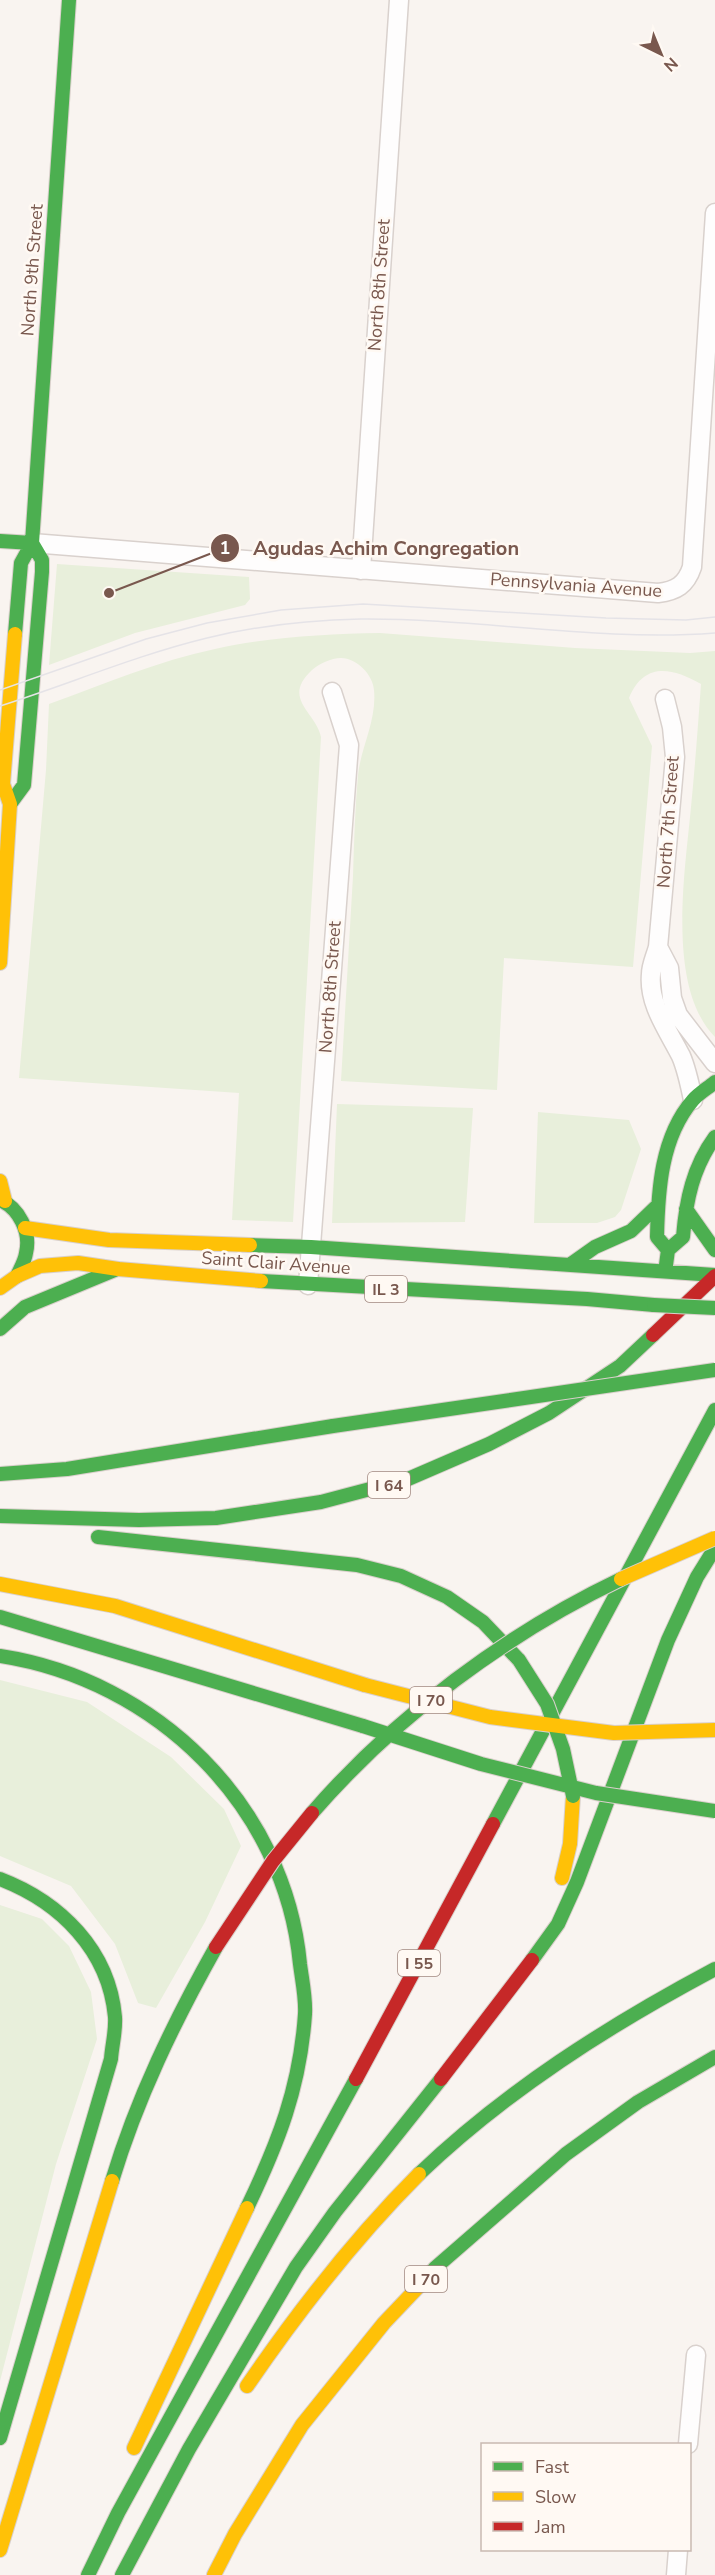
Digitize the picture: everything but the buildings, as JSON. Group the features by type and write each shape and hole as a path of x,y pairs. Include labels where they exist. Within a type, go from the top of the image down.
{"main road":[{"name":"North 9th Street","path":"0,963 10,804 3,784 4,760 21,563 32,543 69,0"},
{"name":"Pennsylvania Avenue","path":"0,541 32,543"},
{"name":"North 9th Street","path":"10,804 24,785 39,614 42,560 32,543"},
{"path":"668,1250 657,1237 661,1166 693,1100 715,1082"},
{"path":"712,1307 680,1288 665,1270 668,1250 683,1237 686,1209 696,1168 715,1137"},
{"path":"0,1181 2,1201 18,1214 25,1228 27,1250 17,1276"},
{"path":"571,1264 597,1246 630,1234 645,1222 657,1206"},
{"path":"686,1209 708,1244 715,1250"},
{"name":"Saint Clair Avenue","path":"25,1228 109,1240 311,1247 715,1275"},
{"name":"Saint Clair Avenue","path":"0,1288 17,1276 40,1266 68,1264 308,1285 712,1307"},
{"path":"0,1329 26,1306 118,1269"},
{"path":"587,1299 641,1285 665,1270"},
{"name":"I 64","path":"0,1516 139,1520 216,1518 321,1502 408,1479 489,1444 558,1407 620,1366 715,1275"},
{"path":"0,1474 67,1469 333,1426 715,1370"},
{"name":"I 55","path":"88,2575 118,2513 321,2145 715,1410"},
{"path":"0,1522 45,1532"},
{"path":"79,1535 357,1565 401,1576 447,1597 483,1622 519,1660 547,1704 564,1749 573,1796 570,1844 561,1884 532,1960"},
{"name":"I 70","path":"0,2550 123,2145 174,2023 216,1947 282,1850 347,1777 424,1706 521,1633 605,1586 715,1538"},
{"path":"122,2575 189,2449 296,2267 335,2212 558,1924 572,1893 668,1640 697,1576 715,1548"},
{"path":"0,1584 116,1606 365,1685 490,1717 603,1731 715,1730"},
{"path":"0,1617 363,1726 481,1764 596,1793 715,1811"},
{"path":"0,1656 26,1660 74,1675 126,1699 170,1730 205,1760 246,1809 275,1865 297,1929 305,2013 295,2088 275,2148 141,2428 127,2466 118,2513"},
{"path":"0,1879 15,1884 56,1908 84,1936 107,1978 115,2018 111,2059 0,2438"},
{"path":"237,2402 288,2325 333,2268 381,2213 432,2162 489,2112 575,2051 668,1994 715,1969"},
{"name":"I 70","path":"214,2575 235,2534 302,2425 384,2323 435,2268 566,2154 638,2102 715,2057"}],"street":[{"name":"North 8th Street","path":"361,570 399,0"},
{"name":"Pennsylvania Avenue","path":"32,543 658,593 672,591 689,577 692,567 715,213"},
{"name":"North 8th Street","path":"308,1285 349,745 332,692"},
{"name":"North 7th Street","path":"665,699 672,727 675,757 658,947 651,974 654,1001 670,1039 680,1053 688,1072 693,1100"},
{"name":"North 7th Street","path":"658,947 669,968 672,998 678,1015 715,1063"},
{"path":"688,2443 696,2355"},
{"path":"676,2575 678,2551"}],"green space":[{"path":"57,564 249,577 250,599 245,605 135,633 49,665"},
{"path":"380,633 575,648 690,653 715,651 715,1037 700,1015 690,989 684,959 682,928 685,863 701,684 679,674 659,671 642,678 629,698 652,746 633,967 504,958 497,1090 341,1081 358,775 371,723 374,690 371,679 358,664 341,658 329,660 312,670 303,680 300,689 303,705 321,737 293,1222 232,1220 239,1093 19,1078 46,770 49,704 152,666 215,649 297,637"},
{"path":"337,1104 473,1108 465,1222 332,1223"},
{"path":"538,1112 629,1120 641,1149 621,1210 615,1217 597,1223 534,1223"},
{"path":"0,1680 87,1702 171,1757 224,1809 241,1846 205,1922 156,2008 138,2003 115,1944 71,1886 0,1856"},
{"path":"0,1905 42,1919 69,1946 91,1992 97,2039 56,2164 0,2381"}],"tram line":[{"path":"0,690 146,639 207,623 281,610 363,604 606,618 686,620 715,617"},
{"path":"0,706 181,645 245,630 303,622 361,619 405,620 626,634 715,633"}],"traffic: fast":[{"path":"15,634 21,563 32,543 69,0"},
{"path":"0,541 32,543"},
{"path":"10,804 24,785 42,572 42,560 32,543"},
{"path":"668,1250 657,1237 660,1183 668,1147 682,1115 695,1097 715,1082"},
{"path":"666,1265 668,1250 683,1237 692,1184 701,1160 715,1137"},
{"path":"0,1200 18,1215 27,1237 24,1262 17,1276"},
{"path":"571,1264 595,1247 631,1231 657,1206"},
{"path":"686,1209 715,1250"},
{"path":"250,1245 311,1247 715,1275"},
{"path":"0,1329 25,1307 117,1269"},
{"path":"261,1281 587,1299 654,1305"},
{"path":"654,1305 715,1308"},
{"path":"0,1516 139,1520 216,1518 321,1502 408,1479 489,1444 549,1413 620,1366 653,1335"},
{"path":"333,1426 715,1370"},
{"path":"493,1824 715,1410"},
{"path":"0,1474 67,1469 333,1426"},
{"path":"98,1537 357,1565 401,1576 447,1597 483,1622 519,1660"},
{"path":"532,1960 558,1924 577,1882 668,1640 697,1577 715,1548"},
{"path":"312,1813 380,1743 455,1680 536,1625 621,1579"},
{"path":"0,1617 363,1726"},
{"path":"0,1656 57,1670 111,1692 160,1722 203,1759 240,1803 269,1852 289,1906 300,1964 305,2014 293,2091 278,2138 247,2208"},
{"path":"519,1660 547,1704 563,1749 573,1796"},
{"path":"363,1726 481,1764 596,1793 715,1811"},
{"path":"0,1879 42,1901 78,1932 92,1950 103,1970 111,1993 115,2017 111,2059 0,2438"},
{"path":"112,2181 145,2090 216,1947"},
{"path":"419,2174 487,2115 560,2061 636,2013 715,1969"},
{"path":"422,2283 435,2268 566,2154 638,2102 715,2057"},
{"path":"88,2575 118,2513 356,2079"},
{"path":"122,2575 189,2449 296,2267 335,2212 441,2079"}],"traffic: slow":[{"path":"0,963 10,804 3,784 15,634"},
{"path":"0,1181 5,1201"},
{"path":"25,1228 109,1240 250,1245"},
{"path":"0,1288 17,1276 40,1266 78,1263 118,1269 261,1281"},
{"path":"621,1579 715,1538"},
{"path":"0,1584 115,1606 365,1685"},
{"path":"365,1685 490,1717 614,1733 715,1730"},
{"path":"562,1878 570,1844 573,1796"},
{"path":"247,2386 328,2276 419,2174"},
{"path":"0,2550 112,2181"},
{"path":"134,2448 247,2208"},
{"path":"214,2575 235,2534 302,2425 384,2323 422,2283"}],"traffic: jam":[{"path":"653,1335 715,1276"},
{"path":"216,1947 273,1861 312,1813"},
{"path":"356,2079 493,1824"},
{"path":"441,2079 532,1960"}],"place":[{"name":"Agudas Achim Congregation","path":"109,593"}]}
